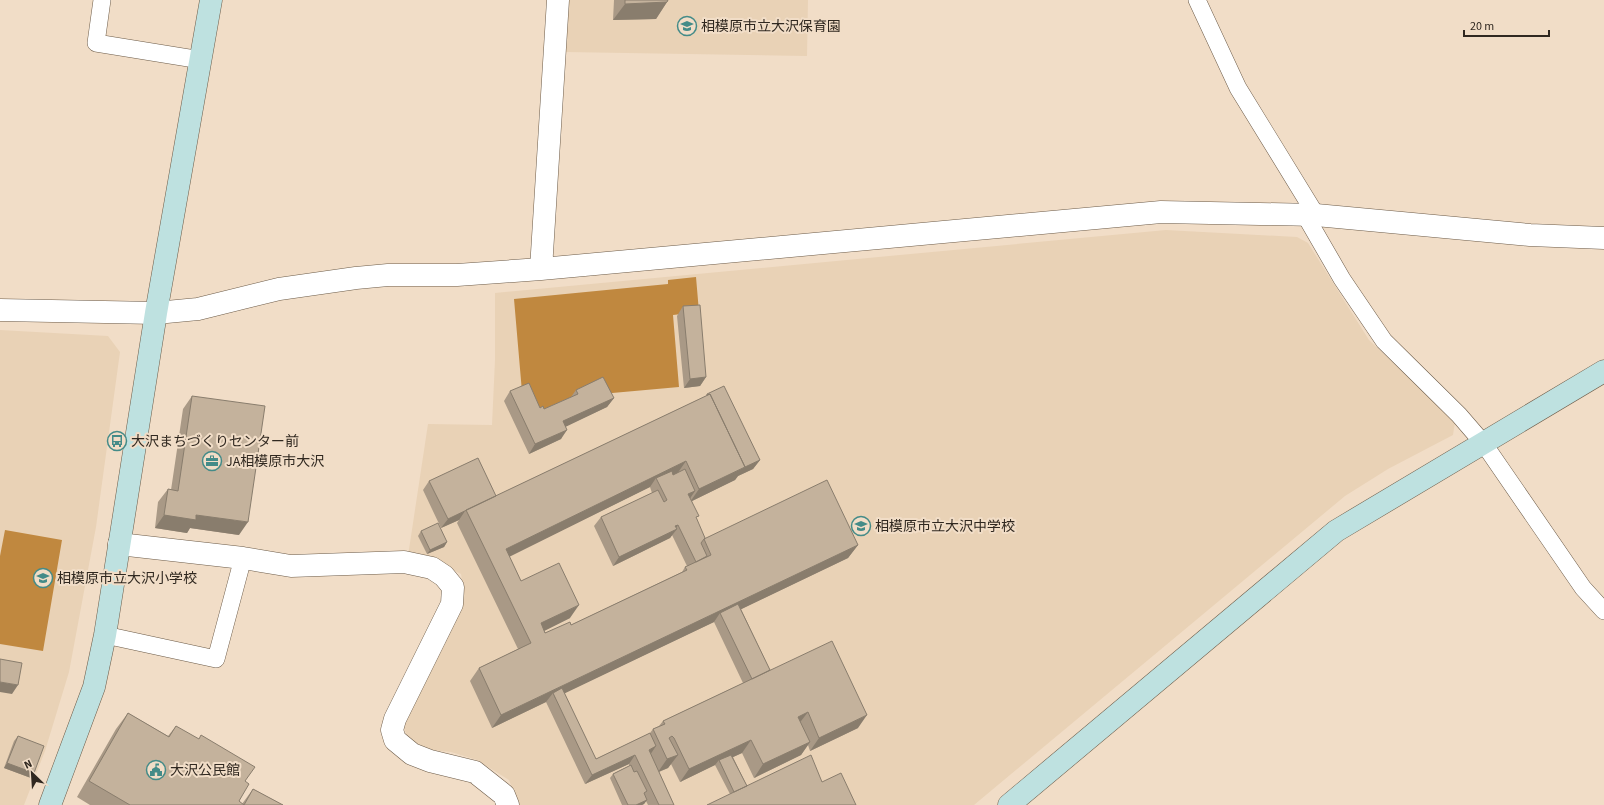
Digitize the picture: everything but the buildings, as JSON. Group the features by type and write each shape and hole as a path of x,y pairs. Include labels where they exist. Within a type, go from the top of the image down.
{"street":[{"path":"50,805 94,687 105,635 156,313 211,0"},
{"path":"542,270 558,0"},
{"path":"0,310 156,313 198,309 278,289 356,278 388,275 457,275 542,270 1161,212 1310,215 1530,235 1604,238"},
{"path":"1009,805 1336,531 1604,371"},
{"path":"120,544 243,558 291,566 404,562 432,568 444,576 453,587 452,604 395,719 392,730 395,740 412,754 430,761 475,772 504,795 508,805"}],"lane":[{"path":"100,0 96,43 201,60"},
{"path":"1197,0 1238,88 1310,215 1342,279 1384,341 1459,415 1484,444 1582,588 1604,612"},
{"path":"105,635 216,659 243,558"}],"shaded area":[{"name":"相模原市立大沢保育園","path":"568,0 808,0 807,56 565,52"},
{"name":"相模原市立大沢中学校","path":"1166,230 1297,237 1308,243 1369,340 1455,422 1453,435 1388,469 1345,496 974,805 519,805 509,780 477,760 451,752 430,750 408,739 403,725 464,594 461,574 435,561 408,556 428,424 492,425 495,360 495,293"},
{"path":"696,277 699,312 673,315 679,387 601,394 538,419 522,392 514,299 668,284 668,280"},
{"name":"相模原市立大沢小学校","path":"0,330 108,336 120,352 96,527 69,672 45,751 24,805 0,805"},
{"path":"5,530 62,540 43,651 0,644 0,556"}],"place":[{"name":"相模原市立大沢保育園","path":"687,26"},
{"name":"大沢まちづくりセンター前","path":"117,441"},
{"name":"JA相模原市大沢","path":"212,461"},
{"name":"相模原市立大沢中学校","path":"861,526"},
{"name":"相模原市立大沢小学校","path":"43,578"},
{"name":"大沢公民館","path":"156,770"}]}
